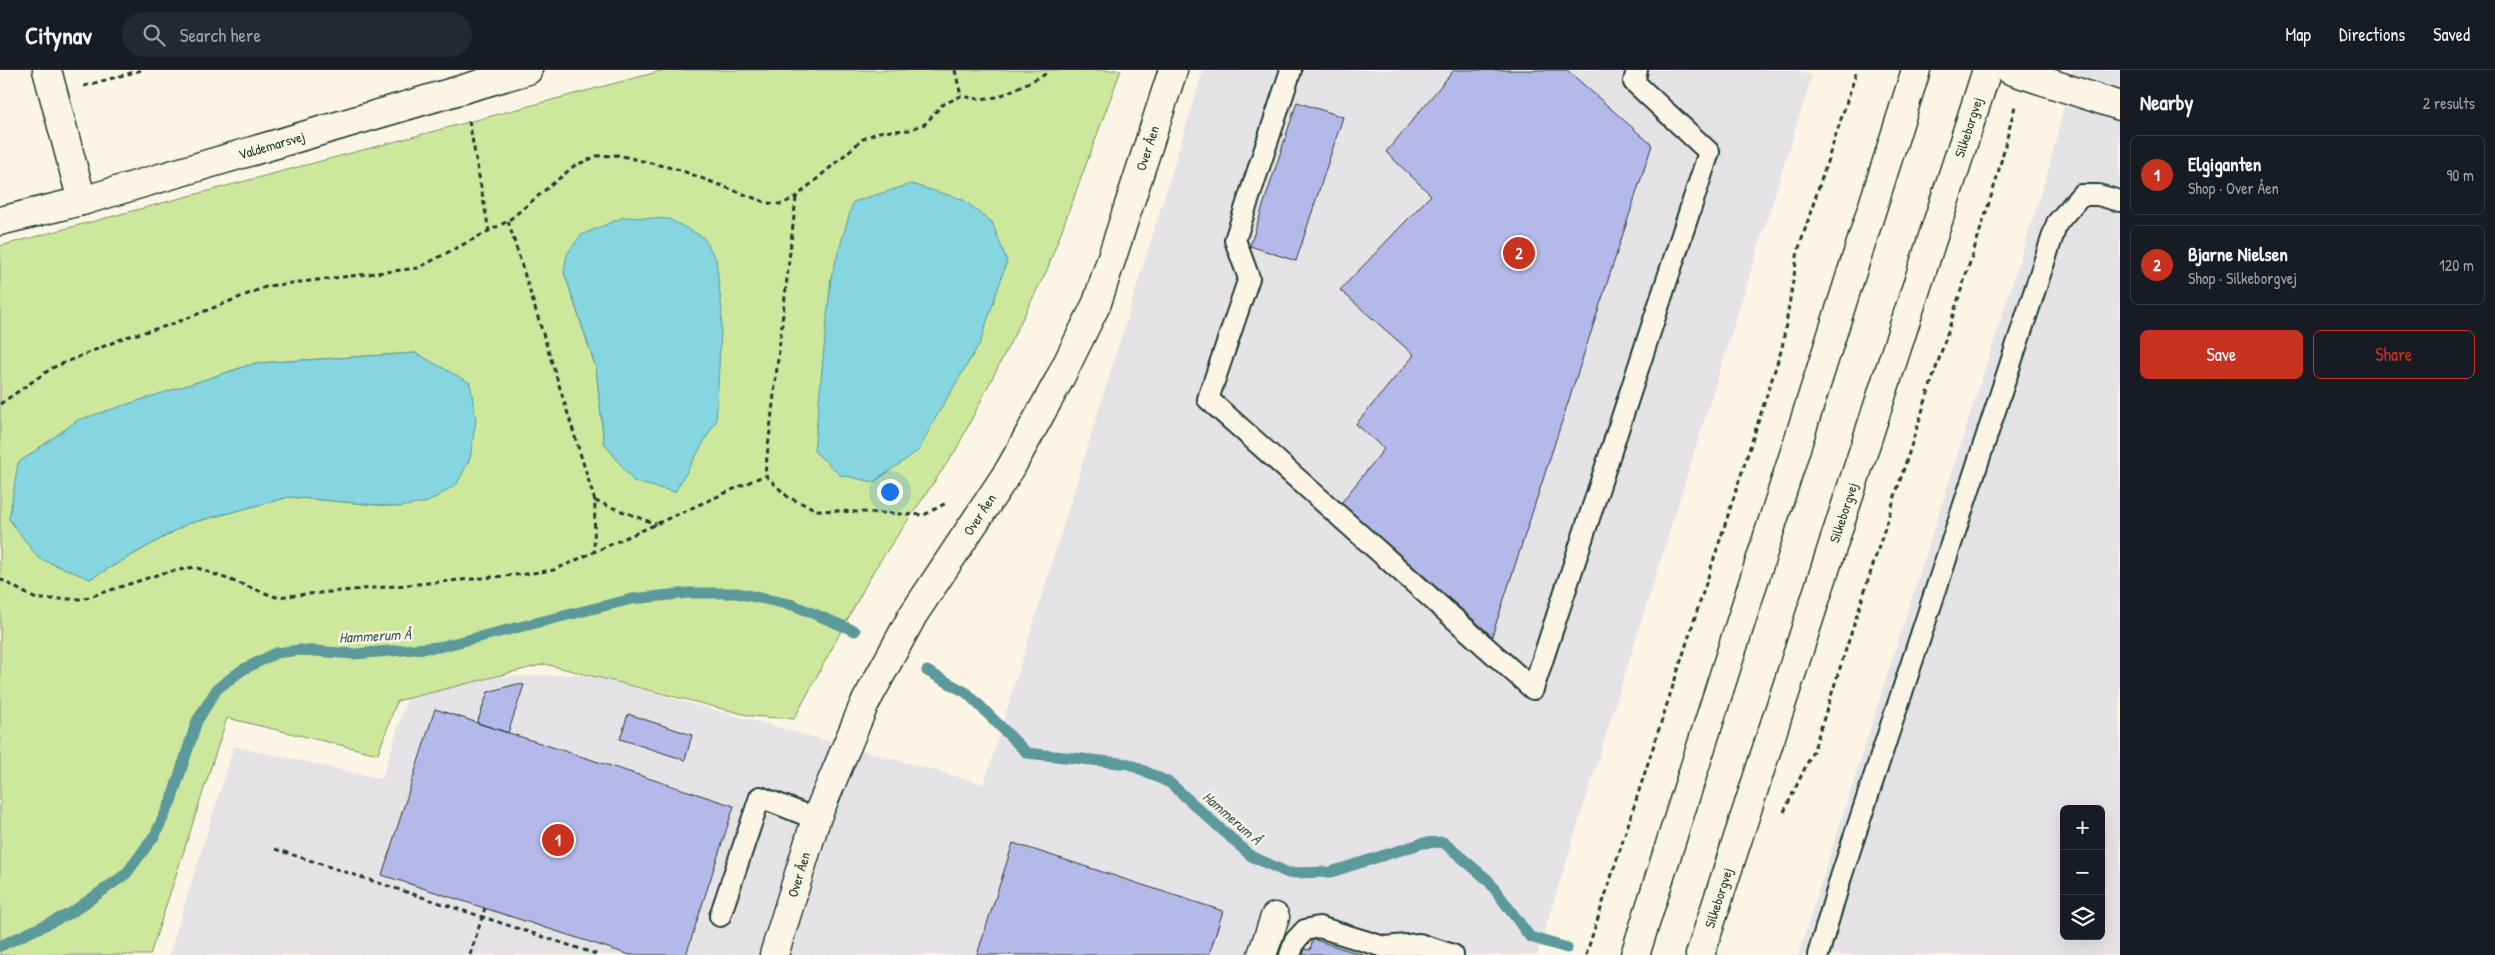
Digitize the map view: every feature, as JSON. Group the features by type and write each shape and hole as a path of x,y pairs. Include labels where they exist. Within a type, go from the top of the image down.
{"main road":[{"name":"Valdemarsvej","path":"0,221 82,201 460,79 528,70"},
{"name":"Over Åen","path":"774,955 816,818 864,705 913,615 1010,469 1058,382 1097,303 1173,70"},
{"path":"1635,955 1916,70"},
{"name":"Silkeborgvej","path":"1700,955 1987,70"},
{"path":"2016,72 2120,106"},
{"path":"50,82 82,201"},
{"path":"1262,955 1276,917"}],"lane":[{"path":"1291,70 1235,240 1249,278 1208,399 1533,689 1709,152 1634,82 1638,70"},
{"path":"1818,955 1844,868 2057,223 2080,195 2098,194 2120,201"},
{"path":"720,916 760,797 816,818"},
{"path":"1290,955 1295,941 1305,930 1320,927 1398,951 1419,944 1453,955"}],"path":[{"path":"50,82 142,70"},
{"path":"955,70 961,96"},
{"path":"0,404 52,368 126,337 170,325 268,286 418,268 508,221 574,166 597,156 618,155 680,170 767,203 782,204 796,197 863,139 879,132 910,130 925,124 942,105 961,96 978,99 998,97 1044,75 1048,70"},
{"path":"1586,955 1782,348 1798,252 1857,70"},
{"path":"1781,817 1817,740 1996,181 2016,72"},
{"path":"460,79 489,231"},
{"path":"765,474 796,197"},
{"path":"508,221 595,501 594,552"},
{"path":"765,474 788,496 817,510 924,515 956,497"},
{"path":"0,579 36,599 84,599 163,573 195,567 276,597 526,574 554,570 765,474"},
{"path":"595,501 656,524"},
{"path":"275,849 599,955"},
{"path":"470,955 484,908"}],"shaded area":[{"path":"1203,70 1796,70 1812,76 1537,955 169,955 234,746 382,779 413,679 585,674 984,784"},
{"path":"2073,70 2120,70 2120,955 1798,955 2048,171"}],"green space":[{"path":"665,70 1121,70 1047,270 956,450 874,570 794,719 751,716 545,664 397,701 378,754 227,718 150,955 0,955 0,246","holes":["716,259 604,443 596,368 564,272","416,353 399,507 289,497 187,524 90,579 18,463 78,421 256,363"]}],"water":[{"path":"911,184 962,199 992,222 1007,261 980,343 936,417 919,450 874,482 840,475 814,451 831,277 853,202"},
{"path":"624,217 669,219 703,237 716,259 722,312 716,421 675,492 634,482 604,443 596,368 564,272 567,254 581,235"},
{"path":"416,353 470,383 476,420 470,458 457,484 428,502 399,507 289,497 187,524 90,579 38,558 9,519 18,463 78,420 256,363"}],"building":[{"path":"1454,70 1567,70 1652,145 1492,636 1341,503 1384,449 1356,424 1414,355 1340,290 1431,195 1386,152"},
{"path":"1297,102 1343,117 1296,261 1250,246"},
{"path":"517,684 524,685 508,733 477,723 488,692"},
{"path":"435,709 734,806 686,955 630,955 382,875"},
{"path":"628,714 692,735 685,760 620,739"},
{"path":"1013,843 1223,911 1209,955 977,955"},
{"path":"1313,939 1363,955 1303,955 1305,949 1310,950"}],"waterway":[{"name":"Hammerum Å","path":"0,946 71,913 126,874 155,835 171,801 197,721 217,689 242,670 276,653 300,650 354,654 439,647 632,599 688,593 737,593 793,605 855,631"},
{"name":"Hammerum Å","path":"927,671 967,693 1027,753 1129,764 1170,783 1251,856 1288,873 1331,872 1423,843 1443,842 1488,880 1530,937 1567,948"}],"place":[{"name":"Bjarne Nielsen","path":"1519,253"},
{"name":"Elgiganten","path":"558,840"}]}
